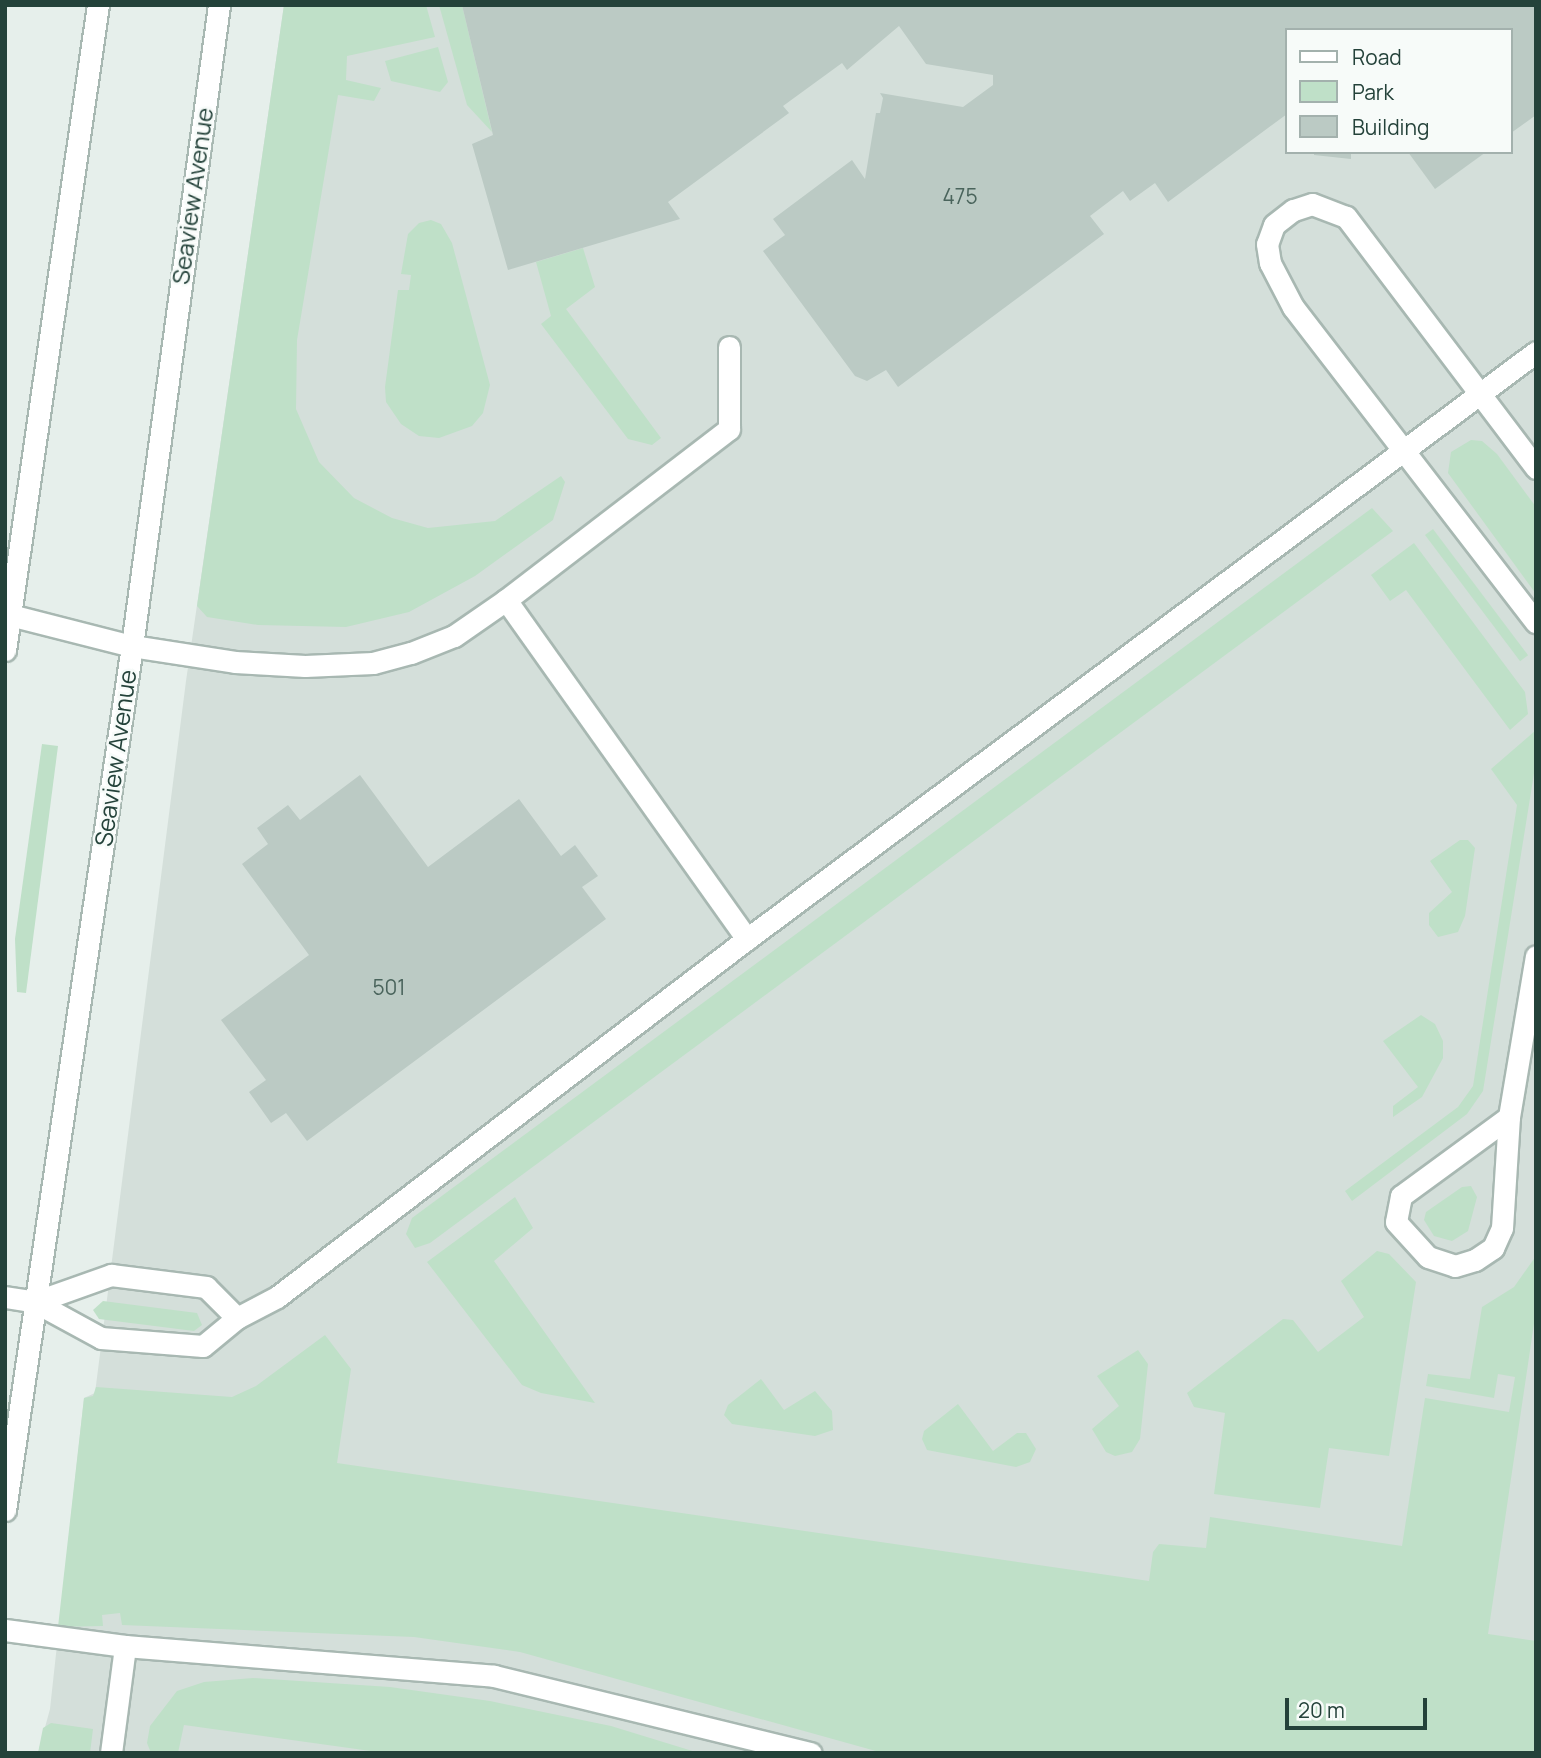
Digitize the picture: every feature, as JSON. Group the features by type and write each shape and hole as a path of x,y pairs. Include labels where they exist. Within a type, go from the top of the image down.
{"street":[{"path":"5,650 98,5"},
{"name":"Seaview Avenue","path":"5,1510 132,646 219,5"},
{"path":"1536,468 1346,217 1312,204 1293,210 1274,225 1267,244 1280,285 1402,452 1536,622"},
{"path":"10,615 132,646 235,662 305,666 373,663 454,636 506,600 729,429 729,347"},
{"path":"5,1297 35,1302 101,1338 203,1346 237,1318 277,1297 747,939 1536,352"},
{"path":"506,600 747,939"},
{"path":"1509,1117 1401,1196 1396,1222 1427,1257 1455,1266 1493,1248 1502,1228 1509,1117 1536,956"},
{"path":"35,1302 111,1275 206,1287 237,1318"},
{"path":"5,1630 125,1646 494,1676 785,1749 811,1753"},
{"path":"111,1753 125,1646"}],"shaded area":[{"path":"284,5 1536,5 1536,1753 38,1753 50,1709 84,1398 95,1393 186,681"}],"green space":[{"path":"284,5 426,5 435,37 347,56 346,80 381,88 374,101 338,95 297,340 296,409 319,462 354,498 392,518 428,528 495,521 561,476 565,482 553,520 475,576 409,612 346,627 258,625 207,617 197,606"},
{"path":"439,5 462,5 492,132 467,105"},
{"path":"438,47 448,82 440,92 391,81 385,61"},
{"path":"431,220 441,224 452,243 490,385 483,413 472,426 439,438 419,436 401,424 386,402 385,387 398,290 409,290 411,275 401,274 408,234 419,223"},
{"path":"583,248 595,287 566,309 661,438 652,445 628,439 541,324 551,316 536,262"},
{"path":"1471,440 1482,441 1497,454 1536,507 1536,594 1448,473 1451,452"},
{"path":"1372,508 1393,531 430,1243 415,1248 406,1234 412,1218"},
{"path":"1433,529 1528,655 1520,661 1425,535"},
{"path":"1414,543 1525,692 1528,714 1510,730 1406,590 1390,601 1371,575"},
{"path":"1536,730 1536,761 1483,1091 1467,1114 1352,1201 1345,1191 1458,1107 1473,1086 1517,805 1491,769"},
{"path":"42,744 58,746 26,993 17,992 15,939"},
{"path":"1460,840 1468,840 1475,848 1465,916 1458,932 1438,937 1429,925 1429,913 1452,892 1430,861"},
{"path":"1421,1015 1435,1024 1443,1041 1443,1058 1422,1097 1393,1117 1393,1106 1418,1087 1383,1041"},
{"path":"1471,1186 1477,1197 1468,1231 1452,1241 1434,1236 1424,1220 1426,1212 1462,1187"},
{"path":"515,1197 533,1228 494,1261 595,1403 541,1393 522,1385 427,1262"},
{"path":"1377,1251 1389,1254 1416,1282 1389,1456 1329,1448 1320,1508 1214,1494 1225,1413 1194,1407 1187,1393 1283,1319 1293,1320 1318,1352 1364,1317 1341,1281"},
{"path":"1536,1256 1536,1310 1488,1634 1536,1641 1536,1753 883,1753 520,1652 414,1637 122,1625 120,1613 102,1615 103,1626 58,1627 84,1398 93,1396 96,1387 232,1397 256,1386 325,1335 351,1369 337,1463 1149,1581 1153,1552 1159,1544 1206,1548 1210,1517 1402,1546 1425,1398 1509,1412 1515,1377 1498,1374 1494,1398 1426,1386 1428,1374 1470,1379 1482,1307 1514,1287"},
{"path":"103,1301 197,1313 202,1325 194,1331 99,1319 93,1310"},
{"path":"1138,1350 1148,1364 1140,1439 1132,1452 1115,1456 1106,1452 1092,1429 1119,1406 1097,1376"},
{"path":"761,1379 784,1410 815,1391 832,1411 833,1430 815,1436 732,1424 724,1415 728,1405"},
{"path":"958,1404 993,1451 1017,1433 1026,1433 1036,1449 1030,1462 1016,1467 927,1450 922,1439 924,1431"},
{"path":"253,1678 390,1687 490,1701 611,1726 699,1753 385,1753 184,1725 178,1753 151,1753 147,1743 150,1726 177,1691 204,1682"},
{"path":"51,1723 93,1729 90,1753 38,1753 43,1728"}],"building":[{"path":"462,5 1536,5 1536,115 1513,132 1513,28 1286,28 1286,115 1168,202 1155,183 1130,201 1123,191 1090,216 1104,234 898,387 886,370 867,381 855,376 763,251 785,235 773,219 852,160 865,179 876,113 880,113 883,98 880,93 963,107 993,85 993,75 926,64 899,26 847,70 842,63 783,106 789,113 668,202 680,219 508,270 472,144 493,135"},
{"path":"1351,154 1351,159 1314,155"},
{"path":"1409,154 1483,154 1435,189"},
{"path":"360,775 428,867 519,799 561,856 575,845 598,876 582,887 606,919 307,1141 286,1113 271,1123 249,1092 266,1080 221,1020 309,955 242,864 268,844 257,828 288,805 300,820"}]}
